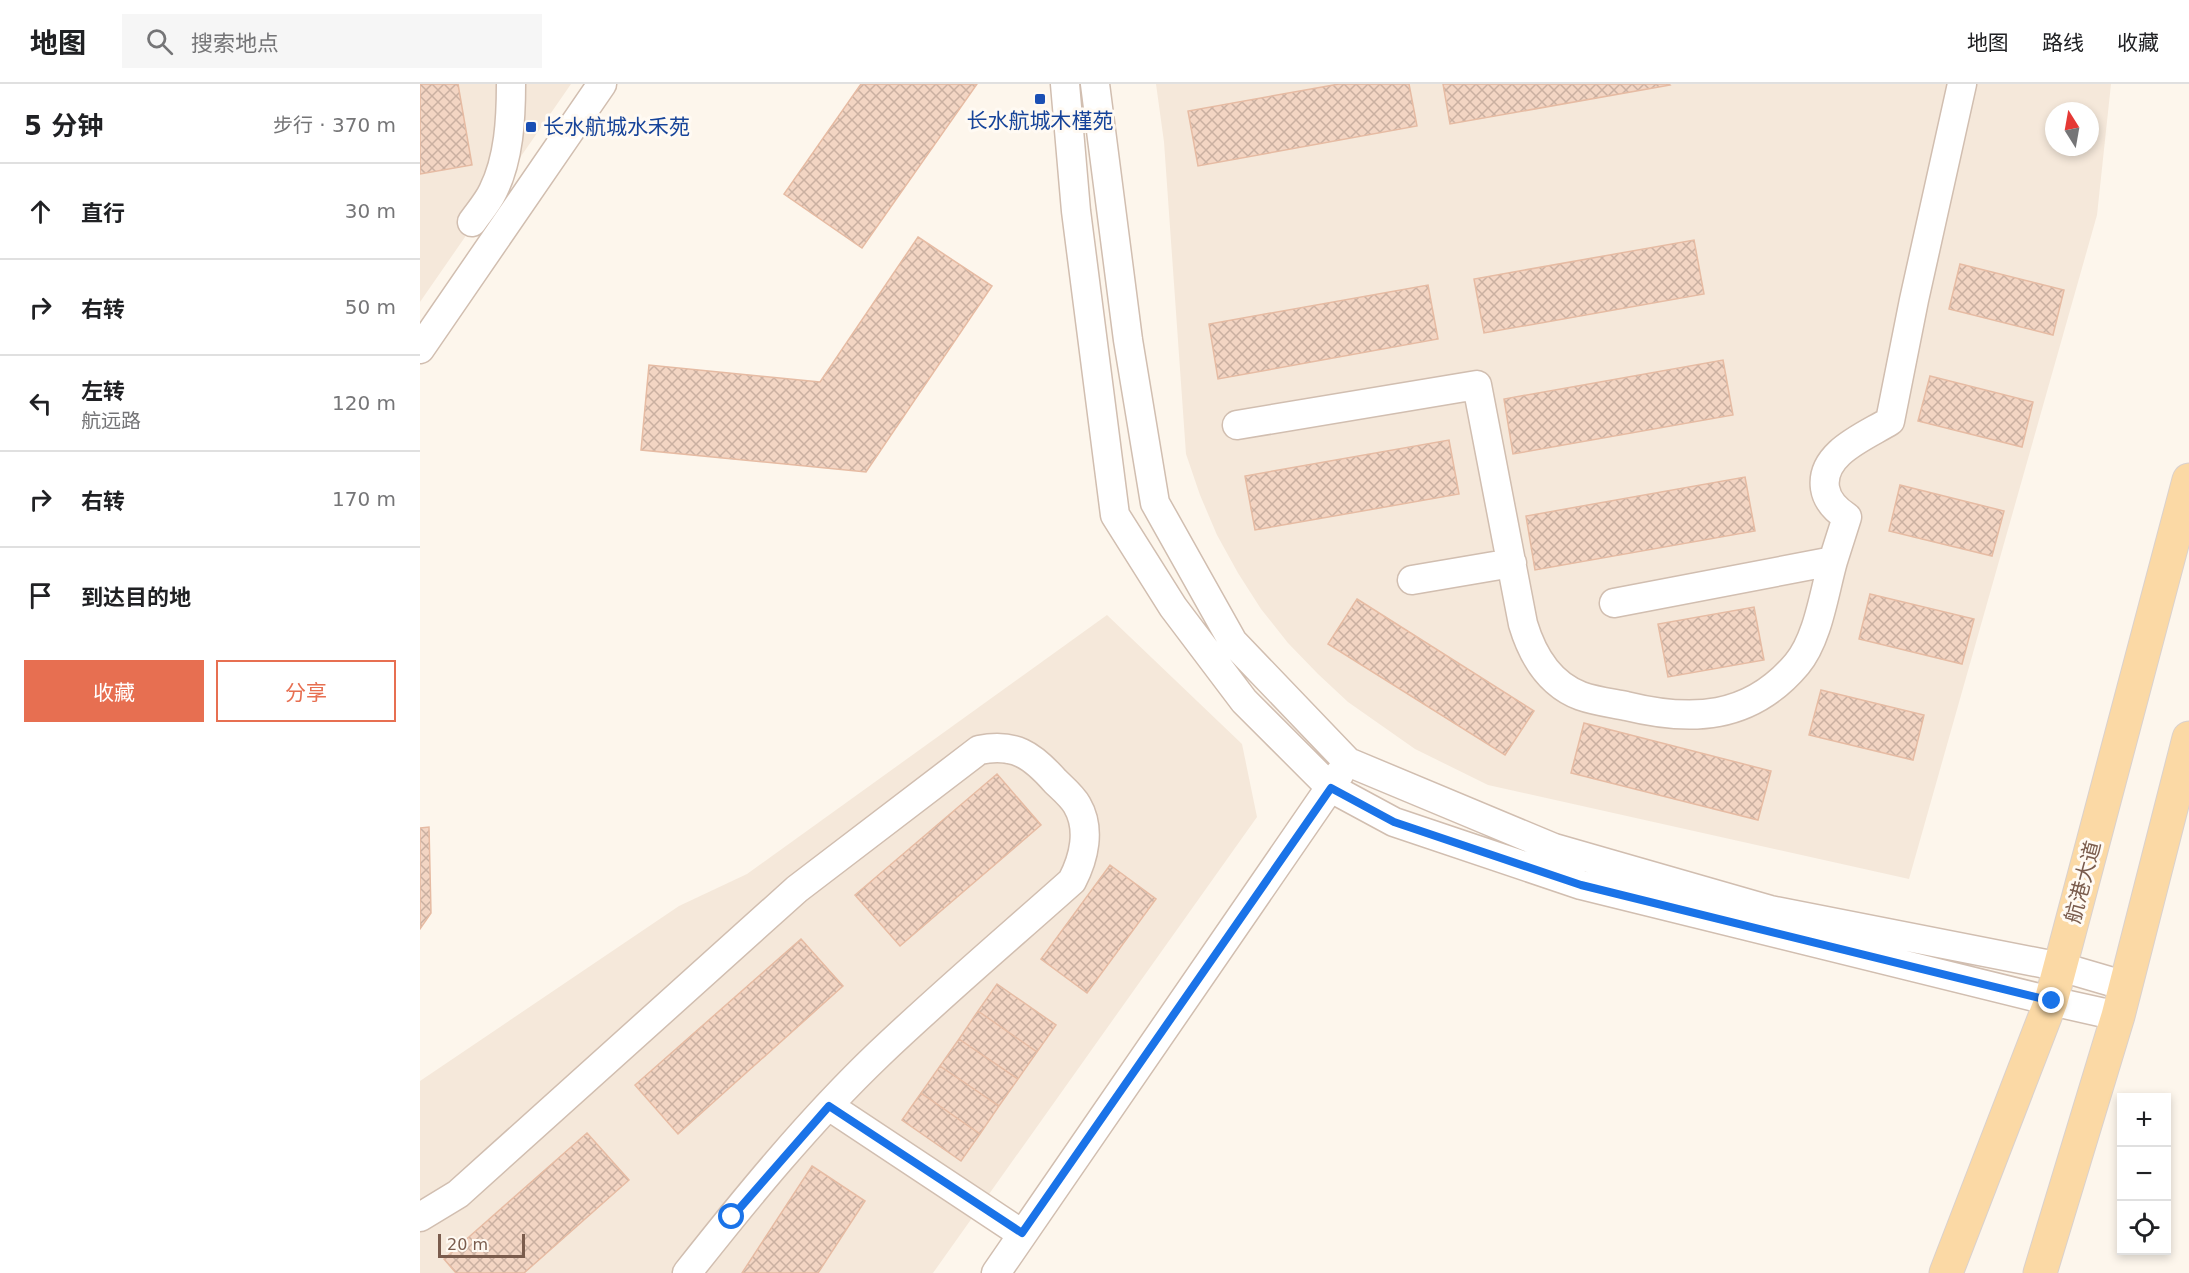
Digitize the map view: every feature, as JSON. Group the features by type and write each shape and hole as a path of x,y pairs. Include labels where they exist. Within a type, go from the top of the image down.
{"main road":[{"name":"航港大道","path":"1946,1273 2052,1001 2189,480"},
{"path":"2040,1273 2122,1001 2189,738"}],"street":[{"path":"472,222 493,190 502,164 508,137 511,84"},
{"path":"420,349 602,84"},
{"path":"1065,84 1076,211 1115,515 1173,607 1244,701 1331,788 1394,822 1581,885 2052,1001 2122,1001"},
{"path":"1095,84 1128,340 1155,503 1233,642 1348,762 1566,852 1770,910 2061,967 2122,1001"},
{"path":"1237,424 1477,385 1528,641 1536,657 1557,681 1581,696 1654,713 1676,716 1700,715 1745,704 1765,693 1782,679 1809,647 1847,517 1838,511 1826,493 1824,482 1827,469 1844,449 1890,421 1914,300 1962,84"},
{"path":"1614,603 1833,561"},
{"path":"1412,580 1512,563"},
{"path":"420,1217 458,1194 797,889 979,750 992,747 1006,748 1020,751 1031,757 1077,805 1082,818 1085,833 1084,850 1080,866 1072,881 879,1054 766,1176 687,1273"},
{"path":"996,1273 1348,762"},
{"path":"829,1106 1022,1233"}],"shaded area":[{"path":"420,84 571,84 420,302"},
{"path":"1156,84 2111,84 2097,215 1909,879 1488,785 1415,749 1348,702 1288,643 1261,609 1217,535 1186,454 1164,142"},
{"path":"1107,615 1242,744 1257,817 933,1273 420,1273 420,1081 679,906 747,874"}],"building":[{"path":"420,84 458,84 472,165 420,174"},
{"path":"861,84 977,84 862,248 784,194"},
{"path":"1339,84 1409,84 1417,126 1198,166 1188,111"},
{"path":"1443,84 1669,84 1670,85 1450,124"},
{"path":"918,237 992,286 866,472 641,450 649,365 820,382"},
{"path":"1694,240 1704,294 1484,333 1474,279"},
{"path":"1960,264 2064,290 2053,335 1949,309"},
{"path":"1428,285 1438,339 1218,379 1209,324"},
{"path":"1723,360 1733,415 1513,454 1504,399"},
{"path":"1930,376 2033,402 2022,447 1918,421"},
{"path":"1449,440 1459,494 1255,530 1245,476"},
{"path":"1745,477 1755,531 1535,570 1526,516"},
{"path":"1900,485 2004,511 1992,556 1889,531"},
{"path":"1870,594 1974,619 1962,664 1859,639"},
{"path":"1357,599 1534,711 1505,755 1328,644"},
{"path":"1754,607 1764,660 1668,677 1658,624"},
{"path":"1821,690 1924,715 1913,760 1809,735"},
{"path":"1584,723 1771,771 1758,820 1571,773"},
{"path":"997,774 1041,825 900,946 855,895"},
{"path":"429,827 431,913 420,929 420,828"},
{"path":"1110,865 1156,899 1087,993 1041,959"},
{"path":"801,939 843,986 678,1134 635,1085"},
{"path":"997,984 1056,1025 1037,1052 978,1011"},
{"path":"978,1011 1037,1052 1018,1079 959,1039"},
{"path":"959,1039 1018,1079 999,1106 940,1066"},
{"path":"940,1066 999,1106 980,1134 921,1093"},
{"path":"921,1093 980,1134 961,1161 902,1120"},
{"path":"587,1133 629,1180 524,1273 456,1273 444,1259"},
{"path":"812,1166 865,1201 818,1273 742,1273"}],"place":[{"name":"长水航城木槿苑","path":"1040,99"},
{"name":"长水航城水禾苑","path":"531,127"}],"route":[{"path":"732,1217 779,1160 829,1106 1022,1233 1331,788 1394,822 1581,885 2052,1001"}]}
